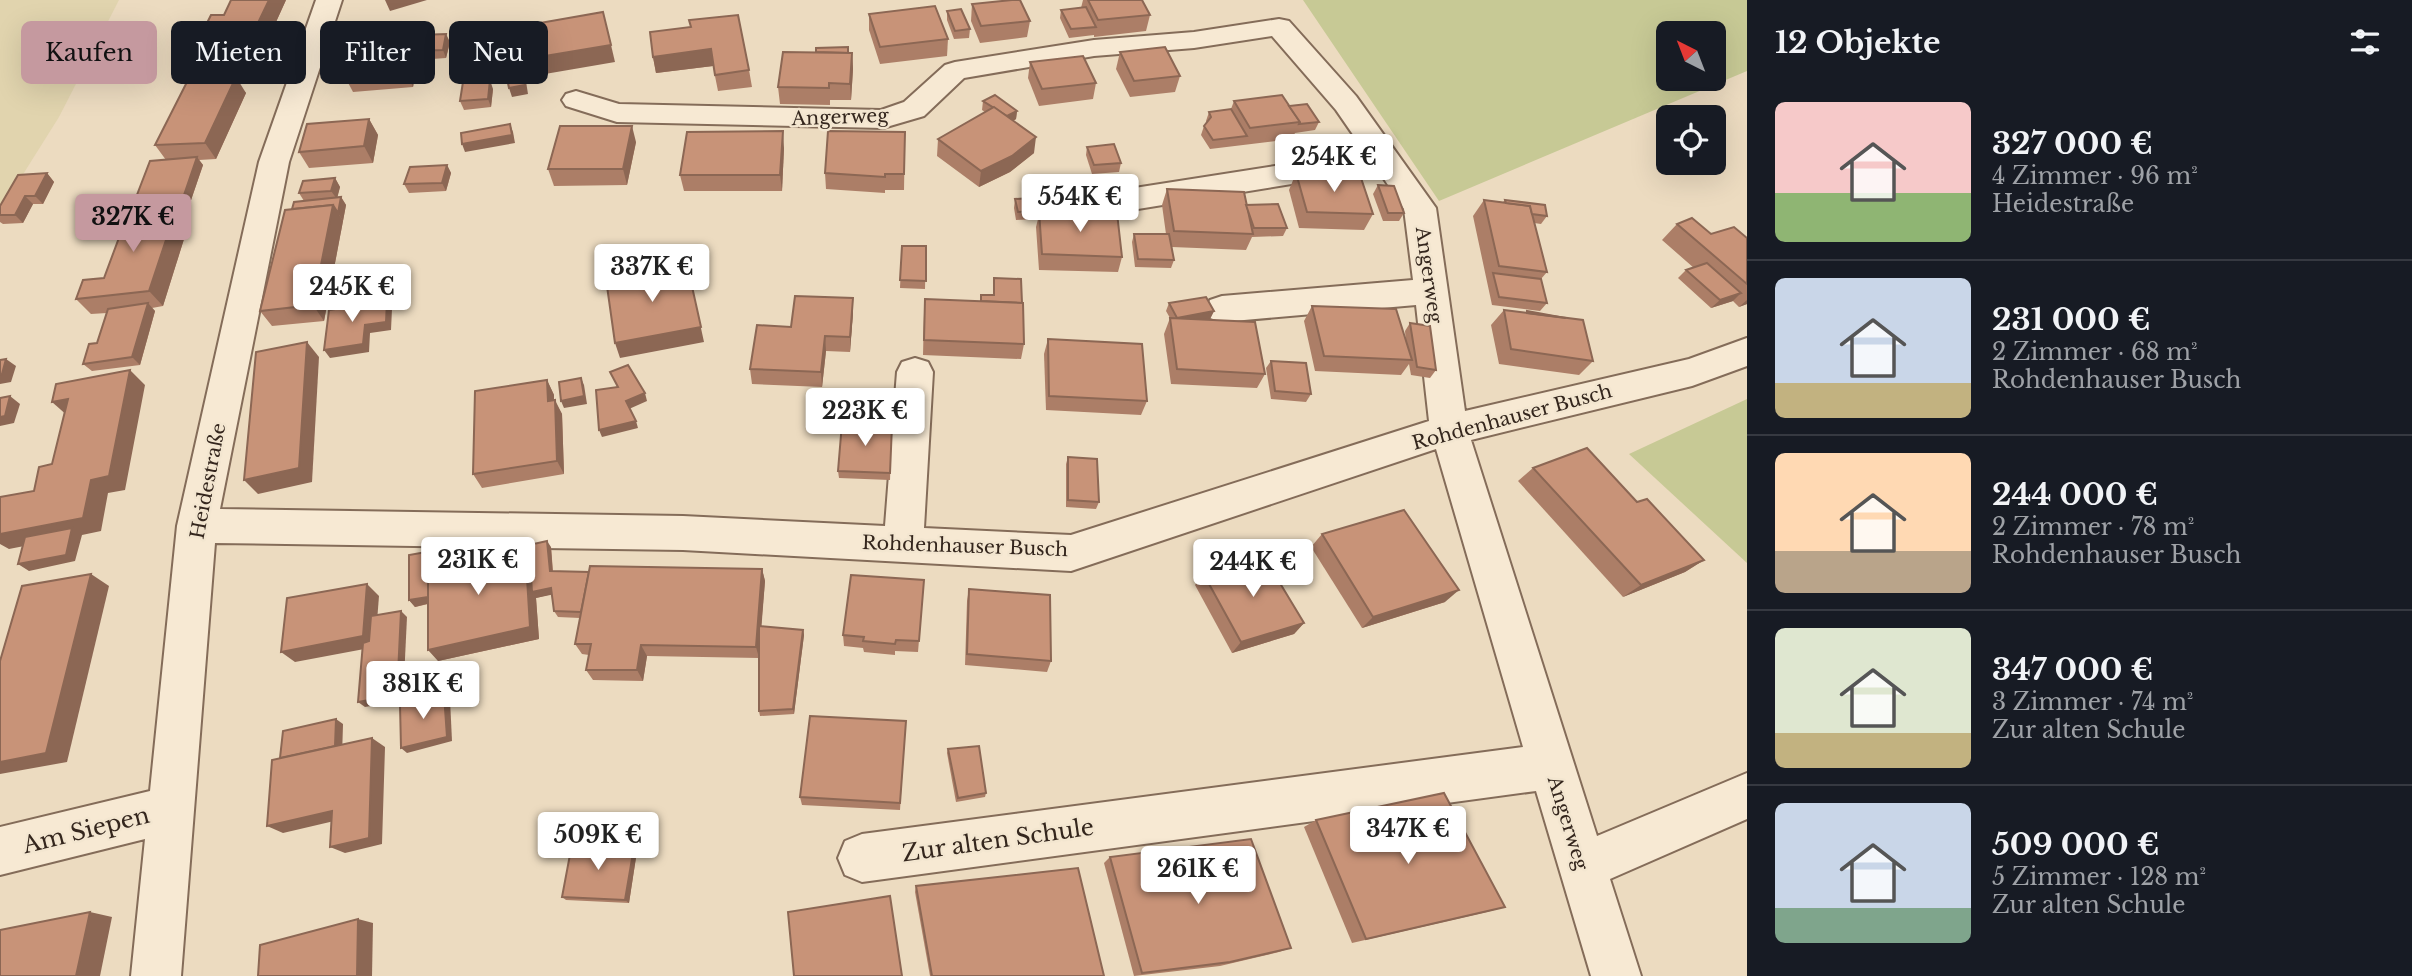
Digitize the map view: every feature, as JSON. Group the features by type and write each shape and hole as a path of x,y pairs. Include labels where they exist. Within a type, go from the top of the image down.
{"street":[{"name":"Heidestraße","path":"156,976 197,526 274,162 329,0"},
{"name":"Angerweg","path":"576,100 617,113 883,119 914,110 955,71 1094,48 1194,40 1279,27 1346,103 1420,208 1433,291 1449,430 1616,976"},
{"path":"1063,210 1385,159"},
{"path":"1222,309 1433,291"},
{"name":"Rohdenhauser Busch","path":"197,526 683,533 1071,553 1449,430 1692,372 1747,352"},
{"path":"903,544 915,372"},
{"name":"Zur alten Schule","path":"862,858 1551,766"},
{"path":"1581,867 1747,796"},
{"name":"Am Siepen","path":"0,851 172,809"}],"shaded area":[{"path":"0,0 119,0 108,21 21,21 21,84 76,84 59,117 0,211"}],"green space":[{"path":"1303,0 1747,0 1747,71 1726,80 1726,21 1656,21 1656,91 1700,91 1666,105 1656,105 1656,109 1439,201"},
{"path":"1747,399 1747,563 1629,454"}],"building":[{"path":"231,0 269,0 259,21 208,21 211,15 224,15"},
{"path":"1020,0 1030,21 981,26 972,4"},
{"path":"1088,0 1142,0 1150,15 1098,20"},
{"path":"935,6 948,39 880,47 869,14"},
{"path":"1086,7 1096,27 1071,29 1061,10"},
{"path":"961,9 970,29 955,31 947,11"},
{"path":"603,12 611,45 548,56 548,22"},
{"path":"738,15 749,70 715,75 711,49 653,57 650,32 691,27 689,20"},
{"path":"435,34 446,34 443,50 435,50"},
{"path":"848,47 848,53 816,52 816,48"},
{"path":"1165,47 1180,76 1134,81 1120,52"},
{"path":"783,52 852,53 850,84 829,83 829,88 778,87"},
{"path":"1083,56 1096,83 1042,89 1030,62"},
{"path":"186,84 233,84 205,143 155,145"},
{"path":"463,84 490,84 488,99 460,101"},
{"path":"508,84 525,84 525,85 509,88"},
{"path":"995,95 1017,111 1007,116 983,101"},
{"path":"1282,95 1300,122 1250,128 1234,101"},
{"path":"1307,104 1319,122 1299,124 1289,106"},
{"path":"994,107 1036,137 1012,156 981,171 938,139"},
{"path":"1231,109 1247,136 1213,140 1204,126 1211,117 1209,112"},
{"path":"369,119 364,146 299,152 307,124"},
{"path":"510,124 512,135 462,144 461,133"},
{"path":"560,126 632,126 623,169 548,169"},
{"path":"783,131 780,175 680,175 687,132"},
{"path":"828,131 905,132 904,174 885,174 885,177 825,173"},
{"path":"1114,144 1121,163 1094,165 1087,147"},
{"path":"197,157 184,195 135,200 150,161"},
{"path":"447,165 442,183 404,184 410,167"},
{"path":"47,173 35,196 25,196 15,215 0,215 0,206 18,175"},
{"path":"1296,173 1360,175 1373,214 1307,212"},
{"path":"335,178 331,191 299,193 303,181"},
{"path":"1378,185 1394,186 1404,213 1388,213"},
{"path":"1167,189 1244,192 1253,234 1174,231"},
{"path":"341,197 338,213 333,205 292,209 294,202"},
{"path":"1048,197 1051,210 1018,212 1015,199"},
{"path":"1484,200 1530,206 1547,272 1499,266"},
{"path":"1505,200 1545,205 1547,216 1532,214 1530,206 1506,203"},
{"path":"1278,204 1287,228 1254,228 1246,205"},
{"path":"333,205 313,305 260,311 285,210"},
{"path":"177,207 149,291 76,299 83,280 104,278 123,227 109,228 115,214"},
{"path":"1039,211 1117,213 1122,257 1042,254"},
{"path":"1692,218 1711,234 1734,227 1747,238 1747,284 1677,224"},
{"path":"1134,234 1169,234 1174,260 1138,259"},
{"path":"902,246 926,246 926,281 900,280"},
{"path":"1707,263 1741,293 1720,300 1686,270"},
{"path":"687,264 701,327 615,343 606,279"},
{"path":"1493,273 1541,279 1547,303 1499,297"},
{"path":"994,278 1021,279 1022,303 981,301 981,295 994,295"},
{"path":"795,296 853,298 850,337 825,336 821,372 750,369 757,325 791,327"},
{"path":"1206,297 1214,311 1177,318 1169,303"},
{"path":"925,299 1023,303 1024,344 924,340"},
{"path":"387,301 386,322 365,325 363,344 324,350 329,310"},
{"path":"148,303 132,357 83,364 89,344 97,343 108,309"},
{"path":"1312,306 1396,309 1412,360 1324,356"},
{"path":"1504,310 1583,320 1593,361 1511,349"},
{"path":"1527,311 1563,318 1527,313"},
{"path":"1170,318 1255,322 1265,374 1177,369"},
{"path":"1410,323 1430,326 1436,370 1417,367"},
{"path":"1048,339 1142,344 1147,401 1049,396"},
{"path":"307,342 299,468 244,480 256,352"},
{"path":"6,359 2,374 0,375 0,360"},
{"path":"1271,361 1306,363 1311,394 1275,391"},
{"path":"628,365 645,393 626,401 636,421 599,430 596,390 618,387 610,372"},
{"path":"130,370 109,476 91,480 83,518 0,534 0,497 34,491 39,467 52,464 68,399 52,402 56,384"},
{"path":"581,378 584,396 561,401 559,382"},
{"path":"547,380 548,401 555,400 557,461 473,474 475,391"},
{"path":"10,396 5,416 0,417 0,398"},
{"path":"842,423 892,425 890,473 838,471"},
{"path":"1587,448 1637,502 1647,499 1704,560 1641,585 1533,468"},
{"path":"1068,457 1097,459 1099,502 1068,500"},
{"path":"1404,510 1459,590 1373,617 1322,534"},
{"path":"72,528 66,555 18,564 25,537"},
{"path":"547,541 550,571 589,572 581,612 554,611 551,588 532,592 529,545"},
{"path":"525,545 530,627 428,650 428,566"},
{"path":"432,551 433,565 428,566 428,597 409,600 409,555"},
{"path":"1263,555 1304,623 1241,642 1203,573"},
{"path":"590,566 762,569 756,647 641,645 637,670 586,670 591,644 575,644"},
{"path":"91,574 46,753 0,762 0,661 22,586"},
{"path":"851,575 924,580 919,641 896,640 895,644 863,641 864,637 843,635"},
{"path":"367,584 363,636 281,652 287,598"},
{"path":"969,589 1050,595 1051,661 967,654"},
{"path":"401,611 397,695 358,702 363,643 369,641 371,616"},
{"path":"759,626 803,630 793,709 759,711"},
{"path":"444,694 447,737 401,748 400,705"},
{"path":"810,716 906,721 900,803 800,797"},
{"path":"336,719 335,746 280,758 283,731"},
{"path":"372,738 369,838 330,847 332,811 267,826 272,760"},
{"path":"979,746 986,793 958,798 948,749"},
{"path":"1444,793 1505,907 1366,939 1316,820"},
{"path":"1251,839 1291,948 1230,962 1142,973 1110,857"},
{"path":"572,844 634,847 625,900 562,897"},
{"path":"1078,868 1104,976 932,976 916,886"},
{"path":"890,896 902,976 794,976 788,912"},
{"path":"90,912 76,976 0,976 0,930"},
{"path":"358,919 357,976 258,976 260,945"}]}
